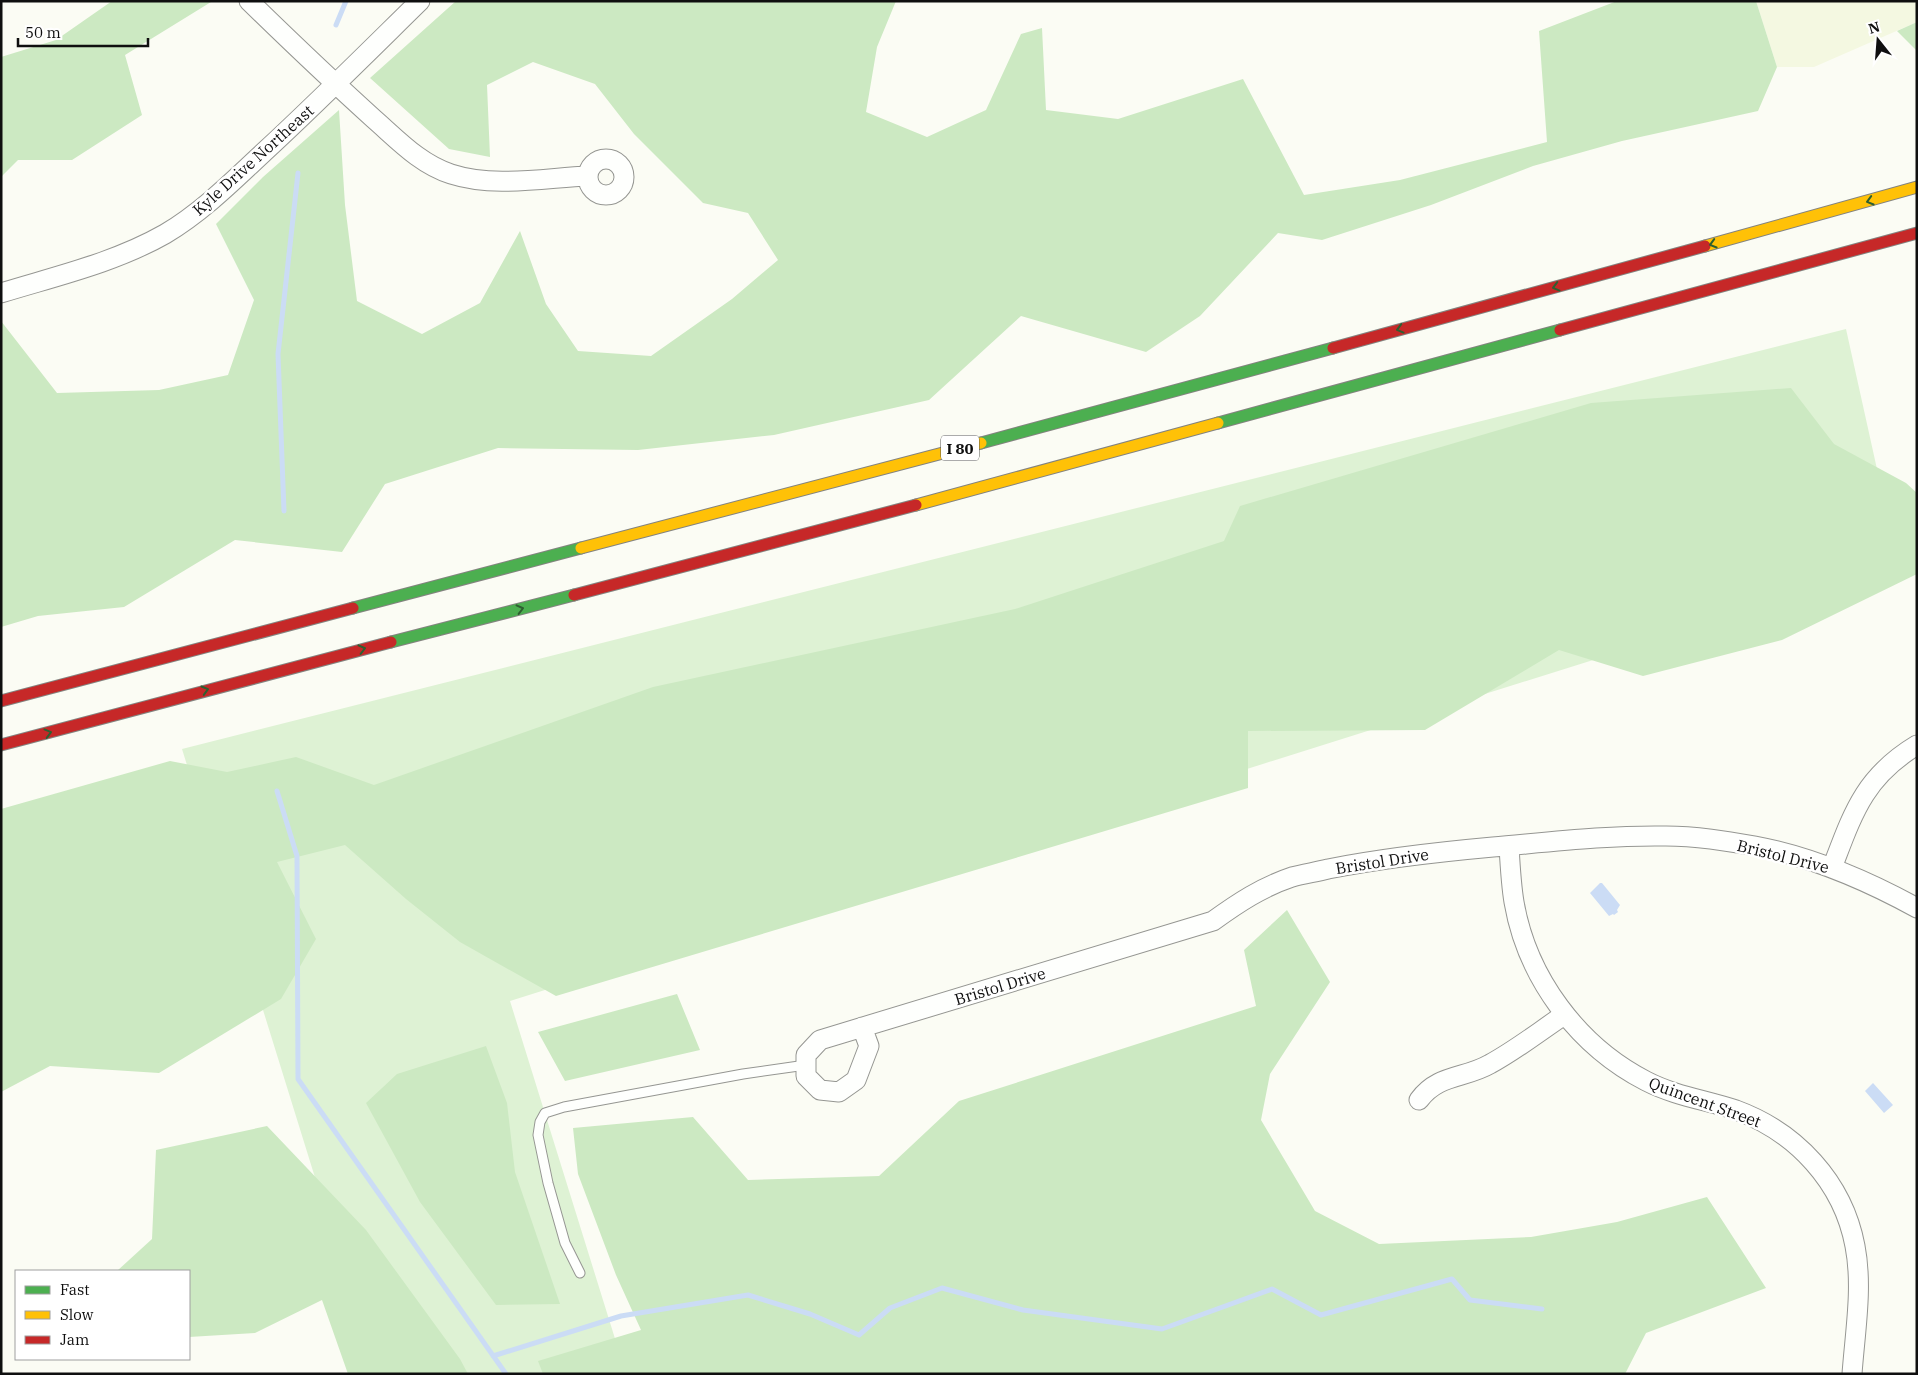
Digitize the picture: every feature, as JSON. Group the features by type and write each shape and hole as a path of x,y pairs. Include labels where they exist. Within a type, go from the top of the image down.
{"highway":[{"name":"I 80","path":"1,701 737,508 1917,188"},
{"path":"1,745 231,683 747,550 1917,233"}],"street":[{"path":"249,1 335,84 416,156 434,168 453,175 495,181 588,176"},
{"name":"Kyle Drive Northeast","path":"1,293 105,261 136,248 166,233 203,208 420,1"},
{"path":"1832,868 1855,810 1871,784 1894,761 1917,745"},
{"name":"Bristol Drive","path":"806,1065 806,1055 820,1040 1213,921 1237,903 1264,888 1292,877 1350,865 1425,854 1623,837 1667,836 1703,838 1757,846 1832,868 1882,889 1917,908"},
{"name":"Quincent Street","path":"1509,846 1514,902 1522,935 1534,966 1546,989 1564,1015 1590,1042 1617,1063 1646,1081 1678,1095 1735,1110 1763,1122 1789,1138 1827,1178 1849,1222 1855,1245 1858,1270 1858,1296 1852,1374"},
{"path":"1419,1100 1426,1091 1437,1083 1466,1075 1489,1065 1564,1015"},
{"path":"806,1065 806,1076 820,1090 839,1092 856,1080 869,1046 862,1027"}],"lane":[{"path":"580,1272 565,1243 548,1183 538,1135 540,1122 545,1113 564,1107 743,1074 806,1065"}],"green space":[{"path":"112,1 211,2 125,55 142,115 72,160 18,160 1,177 1,57 56,40"},
{"path":"456,1 896,1 877,47 866,112 927,137 986,110 1021,34 1042,28 1046,110 1118,119 1243,79 1304,195 1400,180 1547,142 1539,31 1617,1 1756,1 1777,67 1758,111 1622,141 1533,166 1431,205 1322,240 1278,233 1200,316 1146,352 1021,316 929,400 774,435 638,450 498,448 385,484 342,552 235,540 124,607 38,616 1,627 1,321 57,393 159,390 228,375 254,300 216,224 263,177 339,110 345,205 357,301 422,334 480,303 520,231 546,304 578,351 651,356 732,299 778,260 748,213 703,203 634,134 595,84 533,62 487,85 490,157 449,149 370,78"},
{"path":"1756,1 1917,1 1917,22 1814,67 1777,67"},
{"path":"1917,22 1917,51 1897,31"},
{"path":"1846,329 1898,564 510,1001 626,1374 376,1374 182,749"},
{"path":"1791,388 1834,444 1906,483 1917,493 1917,574 1782,640 1643,676 1559,650 1425,730 1248,731 1248,788 556,996 460,942 406,899 345,845 277,862 316,939 281,999 159,1073 50,1066 1,1092 1,809 170,761 227,772 296,757 374,785 653,687 1015,609 1224,541 1240,506 1591,403"},
{"path":"1287,910 1330,982 1270,1074 1261,1120 1315,1211 1379,1244 1531,1237 1617,1222 1707,1197 1766,1288 1646,1333 1625,1374 543,1374 538,1361 641,1330 616,1275 578,1174 573,1128 693,1117 748,1180 879,1176 959,1101 1256,1006 1244,950"},
{"path":"677,994 700,1050 565,1081 538,1032"},
{"path":"486,1046 507,1103 515,1172 560,1304 496,1305 420,1202 366,1103 397,1074"},
{"path":"267,1126 366,1230 460,1359 468,1374 348,1374 322,1300 255,1333 190,1337 190,1270 118,1270 152,1239 156,1150"}],"water":[{"path":"1600,883 1620,905 1617,910 1618,912 1614,915 1609,916 1590,893"},
{"path":"1873,1083 1893,1105 1884,1113 1865,1091"}],"waterway":[{"path":"336,25 346,1"},
{"path":"284,511 278,354 298,173"},
{"path":"277,791 297,856 298,1079 506,1374"},
{"path":"493,1356 621,1316 748,1295 810,1314 859,1335 890,1308 942,1288 1023,1310 1162,1329 1272,1289 1321,1315 1452,1279 1470,1300 1542,1309"}],"traffic: fast":[{"path":"1218,423 1560,330"},
{"path":"981,443 1333,348"},
{"path":"353,608 581,548"},
{"path":"391,642 574,595"}],"traffic: slow":[{"path":"1705,246 1917,187"},
{"path":"916,505 1218,423"},
{"path":"581,548 981,443"}],"traffic: jam":[{"path":"1560,330 1917,233"},
{"path":"1333,348 1705,246"},
{"path":"574,595 916,505"},
{"path":"1,701 353,608"},
{"path":"1,745 391,642"}]}
